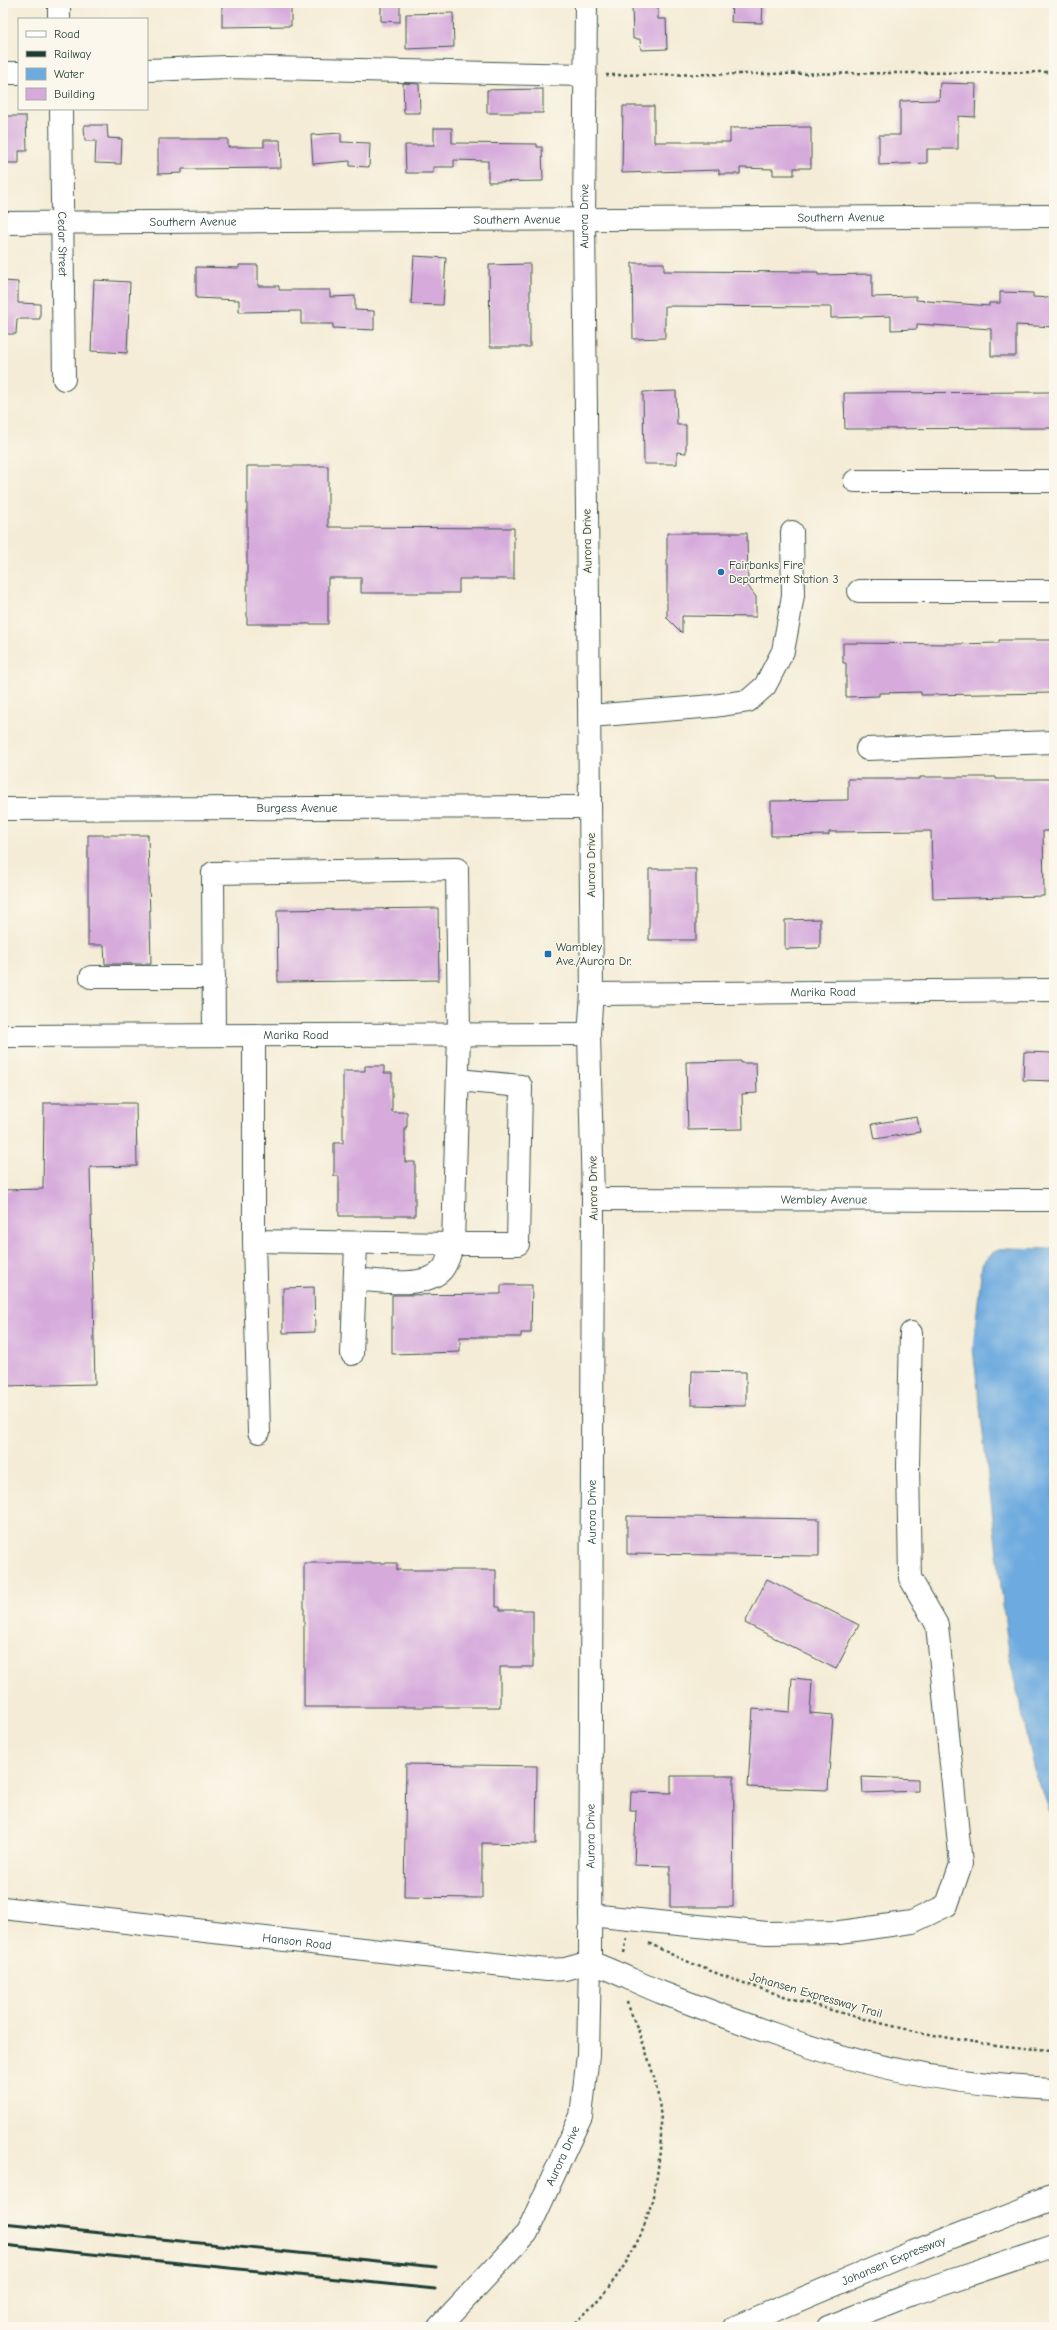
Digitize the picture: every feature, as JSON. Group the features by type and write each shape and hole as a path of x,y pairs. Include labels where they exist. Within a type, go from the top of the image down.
{"main road":[{"path":"59,3 59,18"},
{"name":"Aurora Drive","path":"439,2327 527,2234 581,2116 588,2055 590,1962 593,1199 589,1034 592,994 584,220 586,3"},
{"path":"148,70 227,66 585,75"},
{"path":"3,73 18,73"},
{"name":"Cedar Street","path":"61,110 64,379"},
{"name":"Southern Avenue","path":"3,223 1054,216"},
{"path":"855,481 1054,481"},
{"path":"590,716 713,706 748,701 765,686 783,651 790,619 793,595 792,532"},
{"path":"859,591 1054,591"},
{"path":"867,749 1054,742"},
{"name":"Burgess Avenue","path":"3,809 590,806"},
{"path":"214,1035 213,873 457,869 459,1034 453,1244 443,1268 434,1278 393,1283 355,1279"},
{"path":"91,977 214,977"},
{"name":"Marika Road","path":"592,994 1054,990"},
{"name":"Marika Road","path":"3,1036 589,1034"},
{"path":"254,1035 254,1241 259,1432"},
{"path":"254,1241 518,1244 521,1086 458,1080"},
{"name":"Wembley Avenue","path":"593,1199 1054,1200"},
{"path":"352,1354 356,1243"},
{"path":"590,1916 767,1933 840,1932 912,1922 947,1905 961,1864 937,1625 910,1578 908,1465 912,1333"},
{"name":"Hanson Road","path":"3,1908 547,1970 565,1969 590,1962"},
{"path":"590,1962 658,1991 780,2037 878,2065 1006,2087 1054,2089"},
{"name":"Johansen Expressway","path":"735,2327 913,2252 1054,2197"},
{"path":"828,2327 920,2291 1054,2246"}],"path":[{"path":"585,75 1054,72"},
{"path":"628,1936 634,1938"},
{"name":"Johansen Expressway Trail","path":"646,1942 678,1959 742,1983 849,2017 941,2037 1021,2048 1054,2050"},
{"path":"571,2327 611,2286 630,2258 648,2219 656,2182 660,2147 661,2111 652,2072 624,1995"}],"water":[{"path":"1007,1248 1054,1249 1054,1821 1036,1775 1009,1655 973,1348 982,1265 993,1253"}],"building":[{"path":"222,3 291,3 291,26 222,27"},
{"path":"381,3 400,3 400,22 381,21"},
{"path":"632,3 658,3 658,19 666,19 667,49 641,50 640,39 633,39"},
{"path":"732,3 763,3 762,23 731,22"},
{"path":"453,13 454,47 406,49 406,14"},
{"path":"403,83 419,84 420,113 404,113"},
{"path":"940,83 976,84 975,117 958,116 958,149 927,149 927,163 879,165 879,135 900,135 900,101 939,100"},
{"path":"543,89 543,113 487,113 487,90"},
{"path":"623,106 654,106 654,142 730,142 730,128 811,127 811,168 794,168 794,175 773,175 773,169 740,168 740,174 719,174 719,170 622,173"},
{"path":"3,116 26,116 27,151 19,151 19,163 3,163"},
{"path":"84,125 107,125 108,138 122,139 121,164 95,163 96,141 85,141"},
{"path":"434,128 452,128 452,143 537,144 537,147 542,147 543,181 488,182 488,161 454,160 454,167 433,167 433,173 406,173 405,145 434,145"},
{"path":"341,133 341,142 370,143 369,167 350,166 350,161 313,164 311,135"},
{"path":"158,139 228,139 228,147 264,147 264,140 280,140 281,168 182,169 182,173 158,174"},
{"path":"414,256 446,258 443,305 411,304"},
{"path":"632,263 664,263 664,271 818,272 818,275 872,274 872,297 916,296 916,300 989,306 989,303 1000,303 1000,292 1033,293 1033,297 1054,298 1054,327 1016,325 1016,356 991,356 991,329 917,324 917,329 891,330 891,316 831,318 831,307 665,306 665,338 633,339"},
{"path":"530,264 530,347 490,347 489,265"},
{"path":"239,265 258,265 258,286 279,286 279,290 330,290 330,297 355,296 355,310 374,311 374,330 333,328 333,324 301,324 301,311 239,312 239,300 196,298 196,267 239,268"},
{"path":"94,280 130,282 127,353 91,351"},
{"path":"3,281 18,282 18,303 40,304 40,319 17,319 16,334 3,334"},
{"path":"676,391 677,425 686,425 686,453 677,452 677,464 644,464 643,392"},
{"path":"1054,392 1054,428 845,429 844,393"},
{"path":"247,466 328,466 328,527 514,528 514,579 459,579 459,593 361,593 361,578 328,578 328,624 247,624"},
{"path":"667,533 747,533 748,586 756,597 756,617 682,616 682,633 667,618"},
{"path":"999,640 1054,640 1054,693 921,695 921,692 879,693 879,696 846,697 846,663 843,663 843,643 955,644 999,643"},
{"path":"920,777 1054,779 1054,831 1043,831 1044,896 933,899 931,831 829,832 829,835 771,836 771,801 848,800 848,779 920,779"},
{"path":"88,835 148,835 151,964 105,964 104,945 88,945"},
{"path":"649,869 696,869 696,940 649,940"},
{"path":"438,908 439,980 278,982 277,910"},
{"path":"820,919 820,948 785,949 785,920"},
{"path":"1024,1052 1054,1053 1054,1081 1023,1080"},
{"path":"741,1061 741,1063 756,1063 757,1093 742,1094 743,1129 688,1130 686,1062"},
{"path":"365,1066 384,1066 384,1073 392,1073 392,1112 407,1112 407,1127 405,1127 405,1162 415,1162 415,1216 339,1216 339,1176 334,1176 334,1143 343,1143 343,1071 365,1071"},
{"path":"44,1103 136,1103 137,1166 90,1167 95,1384 3,1386 3,1190 43,1189"},
{"path":"917,1117 920,1132 875,1139 872,1124"},
{"path":"501,1285 532,1285 531,1333 521,1333 521,1337 460,1337 460,1352 392,1354 392,1295 501,1294"},
{"path":"314,1287 315,1332 283,1333 283,1288"},
{"path":"692,1371 746,1372 746,1406 691,1405"},
{"path":"627,1516 819,1519 819,1556 627,1554"},
{"path":"304,1563 397,1563 397,1570 496,1570 496,1607 500,1607 500,1610 533,1610 533,1667 500,1667 500,1707 304,1707"},
{"path":"767,1579 859,1625 836,1669 745,1623"},
{"path":"792,1678 812,1680 810,1713 833,1715 828,1790 748,1787 753,1709 790,1712"},
{"path":"406,1764 537,1766 536,1844 482,1843 482,1898 404,1897"},
{"path":"671,1776 734,1776 733,1907 670,1907 670,1866 634,1865 636,1810 630,1810 631,1792 671,1793"},
{"path":"862,1777 918,1779 918,1791 863,1793"}],"railway":[{"path":"3,2223 436,2267"},
{"path":"3,2245 435,2289"}],"place":[{"name":"Fairbanks Fire Department Station 3","path":"721,572"},
{"name":"Wambley Ave./Aurora Dr.","path":"548,954"}]}
